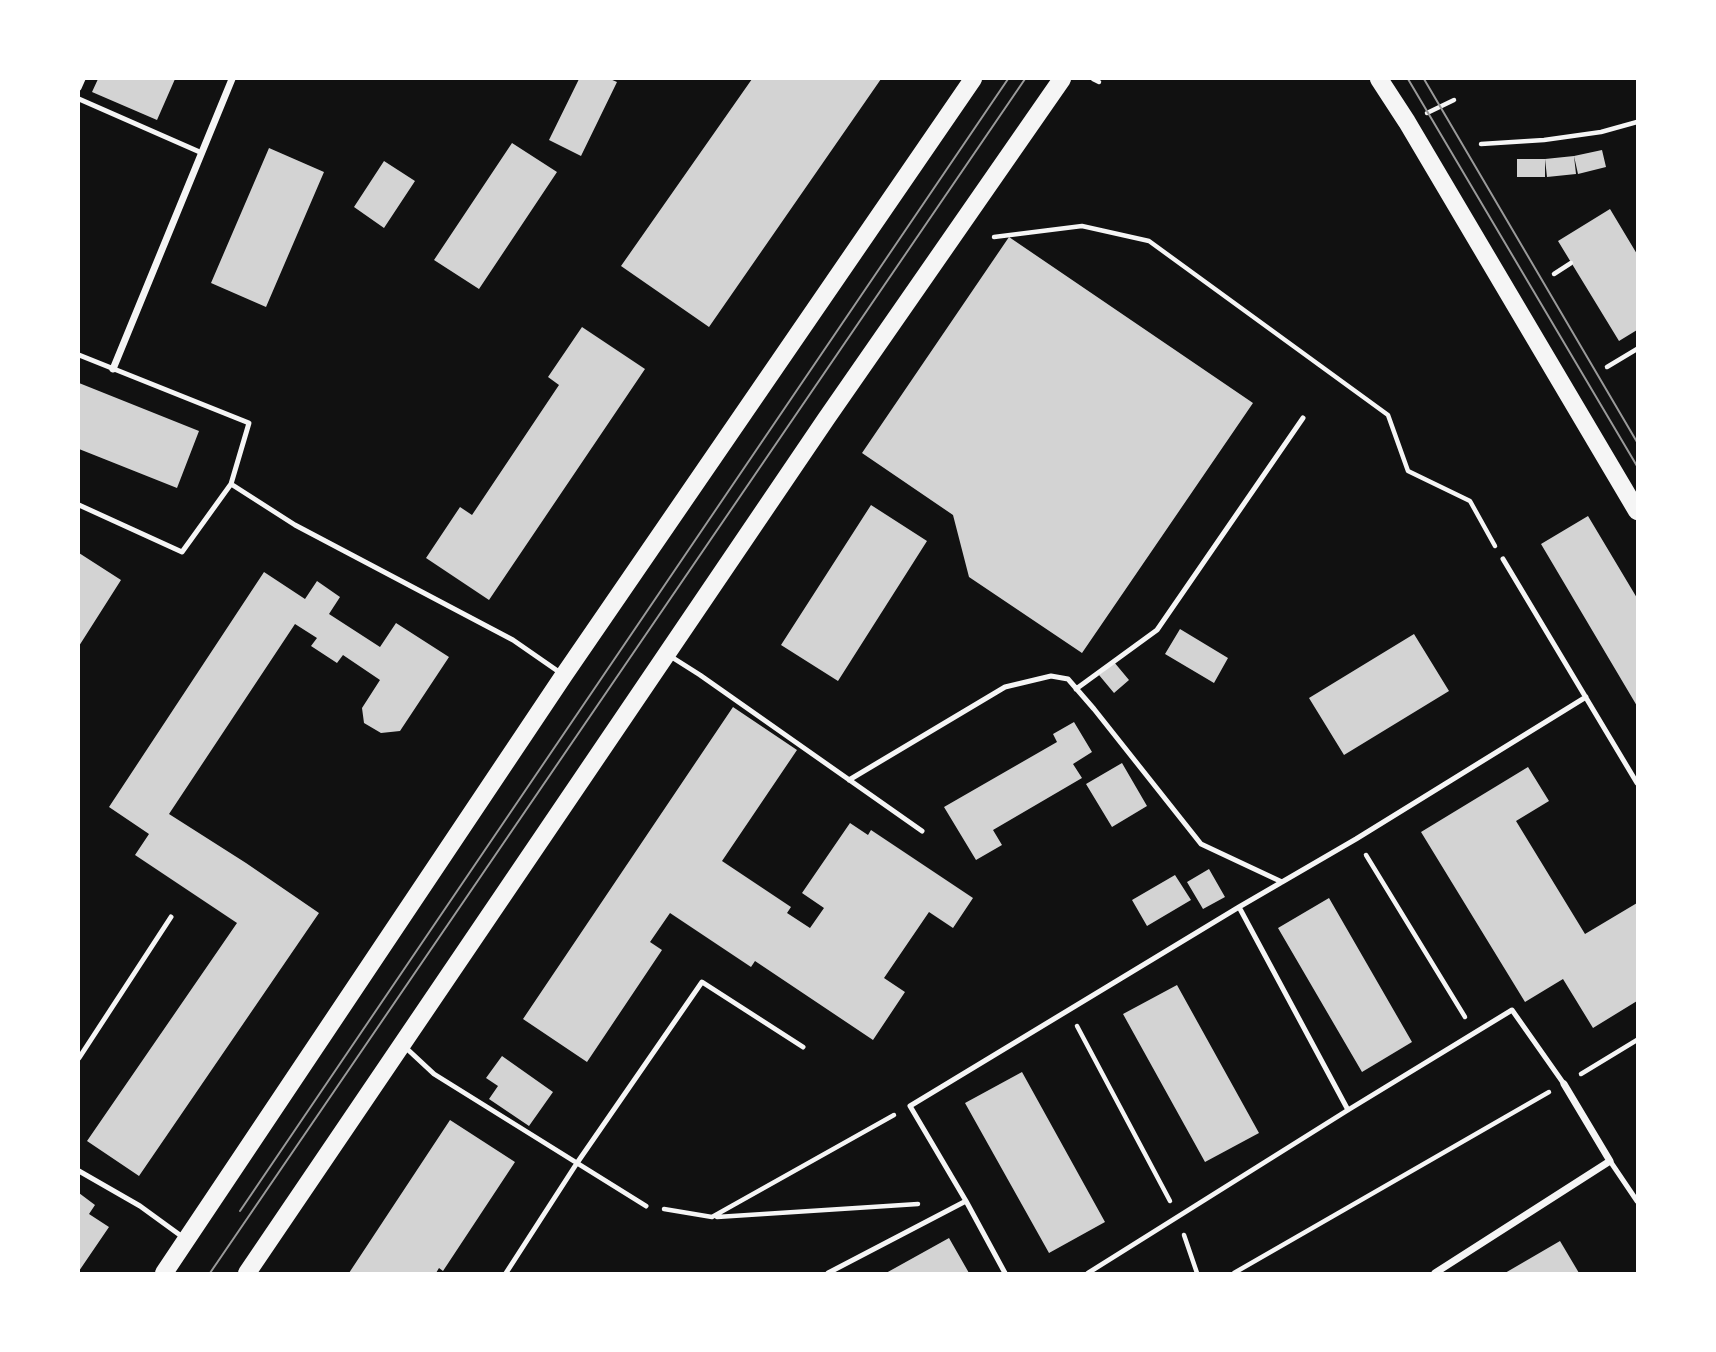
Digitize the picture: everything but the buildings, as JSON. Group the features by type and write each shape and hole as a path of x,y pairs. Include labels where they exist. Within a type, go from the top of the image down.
{"main road":[{"path":"164,1273 564,675 973,79"},
{"path":"247,1273 819,430 1062,79"},
{"path":"1379,79 1637,511"}],"street":[{"path":"113,369 232,79"},
{"path":"1434,1273 1611,1161 1564,1084"}],"lane":[{"path":"79,88 83,79"},
{"path":"79,99 202,153"},
{"path":"79,355 249,423 231,484 182,552 79,505"},
{"path":"1076,689 1157,630 1303,418"},
{"path":"231,484 295,525 513,640 564,675"},
{"path":"1503,559 1637,783"},
{"path":"667,654 922,831"},
{"path":"849,780 1005,687 1051,676 1068,679 1201,844 1282,882"},
{"path":"1005,1273 910,1106 1238,907 1356,839 1586,697"},
{"path":"1238,907 1348,1110"},
{"path":"79,1058 171,917"},
{"path":"506,1273 577,1163 702,982 803,1047"},
{"path":"1087,1273 1511,1010 1564,1084"},
{"path":"402,1045 434,1074 646,1206"},
{"path":"1611,1161 1637,1201"},
{"path":"79,1171 140,1206 187,1240"},
{"path":"828,1273 966,1201"}],"path":[{"path":"1093,79 1099,82"},
{"path":"1481,144 1544,140 1601,132 1637,122"},
{"path":"994,237 1082,226 1149,241 1388,415 1408,471 1470,501 1503,559"},
{"path":"1554,274 1571,263"},
{"path":"1607,367 1637,349"},
{"path":"1356,839 1474,1032"},
{"path":"1069,1010 1179,1217 1197,1273"},
{"path":"1588,1069 1637,1040"},
{"path":"1234,1273 1564,1084"},
{"path":"712,1217 910,1106"},
{"path":"646,1206 712,1217 966,1201"}],"tram line":[{"path":"240,1211 1008,79"},
{"path":"210,1273 1025,79"},
{"path":"1408,79 1637,466"},
{"path":"1424,79 1637,442"}]}
